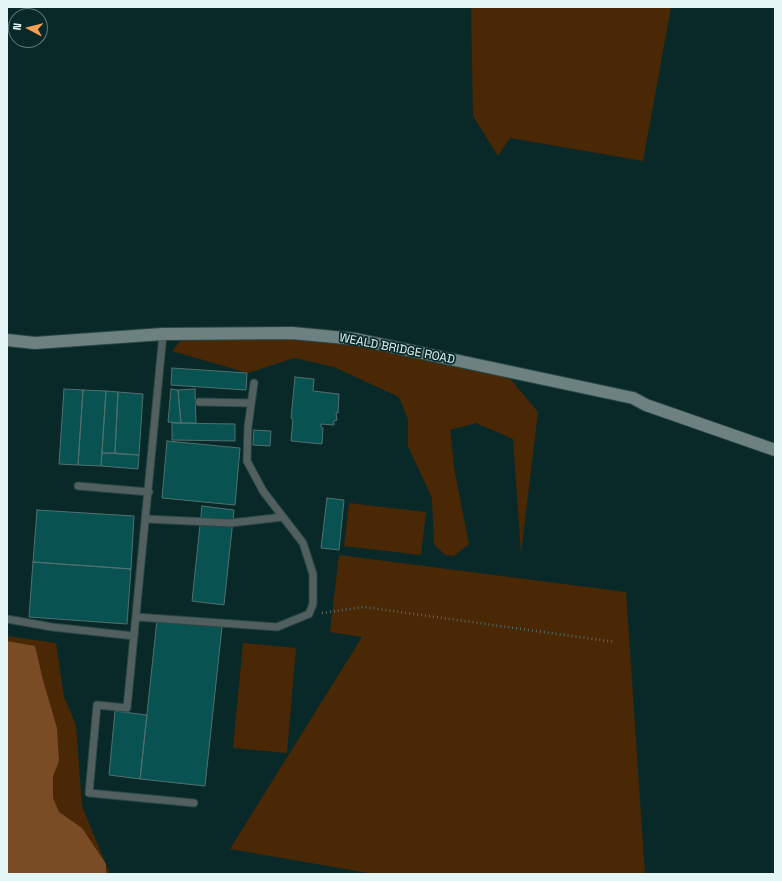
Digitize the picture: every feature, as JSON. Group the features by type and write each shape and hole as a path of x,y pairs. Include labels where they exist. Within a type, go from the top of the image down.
{"street":[{"name":"WEALD BRIDGE ROAD","path":"7,340 35,343 163,334 292,333 356,339 633,398 646,405 775,450"}],"lane":[{"path":"163,334 149,492 127,708 97,705 88,793 194,803"},
{"path":"136,617 277,627 309,614 313,604 313,574 303,544 263,492 247,461 248,427 254,383"},
{"path":"199,402 251,403"},
{"path":"78,486 149,492"},
{"path":"146,519 231,523 283,517"},
{"path":"7,619 52,627 134,636"}],"path":[{"path":"309,614 364,607 615,642"}],"shaded area":[{"path":"471,7 671,7 643,161 510,138 498,156 473,116"},
{"path":"267,336 379,348 508,376 538,412 521,554 513,439 476,423 450,430 455,473 469,544 454,556 445,555 434,544 432,498 408,446 408,420 399,397 334,367 294,358 248,373 172,351 182,339"},
{"path":"349,503 426,512 421,555 344,546"},
{"path":"339,555 626,592 645,874 374,874 230,849 362,637 330,632"},
{"path":"7,636 56,643 64,697 76,725 82,806 110,874 7,874"},
{"path":"7,641 35,646 57,728 59,761 53,776 53,798 59,812 82,828 106,864 106,874 7,874"},
{"path":"243,643 296,648 287,753 233,748"}],"building":[{"path":"172,368 247,373 246,390 171,385"},
{"path":"295,377 314,379 313,391 339,394 338,413 336,413 337,420 334,421 334,425 321,424 321,427 323,428 322,444 291,441 293,419 291,418"},
{"path":"64,389 83,390 78,465 59,464"},
{"path":"171,389 178,390 181,423 168,422"},
{"path":"195,389 196,423 181,423 178,390"},
{"path":"83,390 106,391 101,466 78,465"},
{"path":"106,391 118,392 115,453 102,453"},
{"path":"118,392 143,394 139,455 115,453"},
{"path":"172,423 235,424 235,441 172,440"},
{"path":"254,430 271,431 270,446 253,445"},
{"path":"167,441 240,448 235,505 162,498"},
{"path":"102,453 139,455 138,469 101,466"},
{"path":"327,498 344,500 339,550 321,548"},
{"path":"202,506 234,510 224,605 192,601"},
{"path":"37,510 134,516 131,569 33,562"},
{"path":"33,562 131,569 127,624 29,617"},
{"path":"157,620 222,627 205,786 140,779"},
{"path":"115,711 147,715 140,779 109,775"}]}
